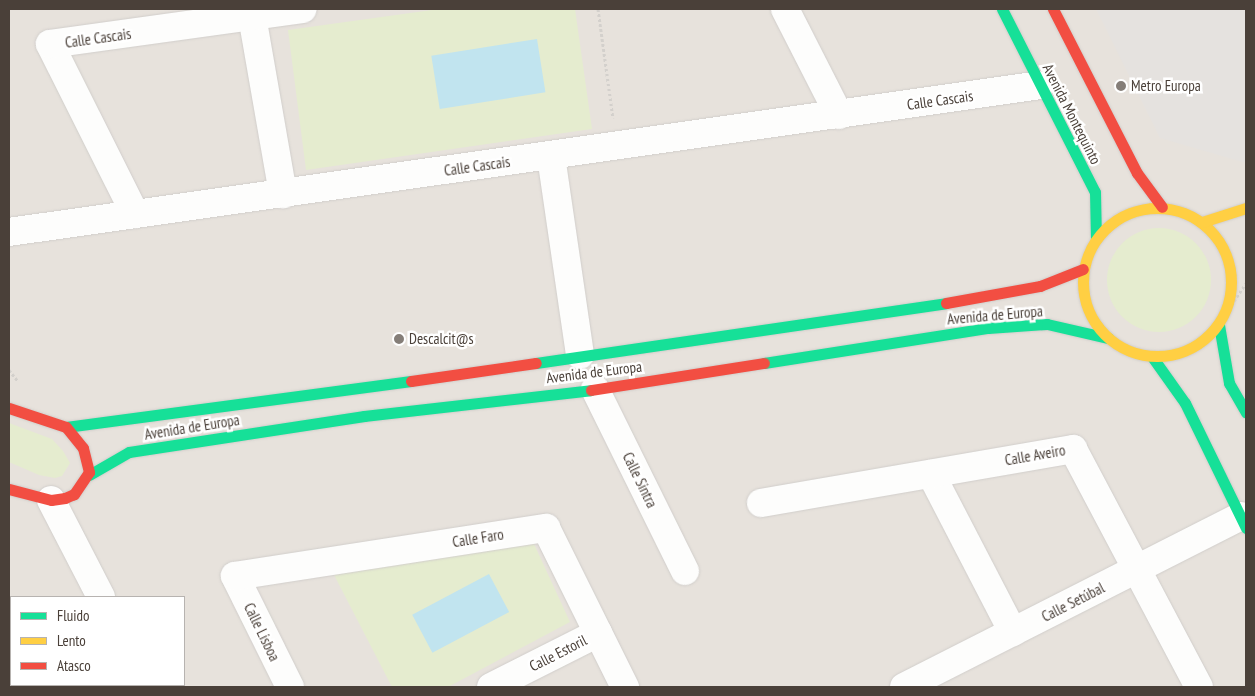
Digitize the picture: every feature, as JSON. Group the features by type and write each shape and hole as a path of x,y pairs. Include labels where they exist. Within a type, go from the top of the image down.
{"main road":[{"name":"Avenida Montequinto","path":"1002,9 1095,192 1096,238"},
{"name":"Avenida Montequinto","path":"1053,9 1136,173 1162,208"},
{"path":"1231,298 1232,272 1228,258 1216,235 1191,215 1162,208 1124,214 1096,238 1082,269 1082,296 1088,315 1108,338 1140,356 1153,358 1191,350 1219,325 1242,275"},
{"path":"1202,222 1246,208"},
{"name":"Avenida de Europa","path":"66,427 979,298 1040,286 1082,269"},
{"name":"Avenida de Europa","path":"89,475 129,452 364,416 595,389 988,328 1047,324 1108,338"},
{"path":"1219,325 1229,383 1246,413"},
{"path":"1153,358 1168,375 1185,403 1244,522"},
{"path":"9,408 66,427 88,457 89,475 74,494 51,500 9,488"}],"street":[{"name":"Calle Cascais","path":"135,214 50,44 262,13 303,9"},
{"path":"785,9 839,115"},
{"path":"262,13 283,194"},
{"name":"Calle Cascais","path":"9,232 1040,85"},
{"path":"551,156 580,355"},
{"name":"Calle Sintra","path":"595,389 685,571"},
{"name":"Calle Aveiro","path":"762,503 1073,449 1199,687"},
{"path":"931,474 1013,632"},
{"path":"51,500 100,596"},
{"name":"Calle Setúbal","path":"904,687 933,681 1013,632 1136,569 1244,522"},
{"name":"Calle Faro","path":"234,576 546,528 625,687"},
{"name":"Calle Lisboa","path":"234,576 290,687"},
{"name":"Calle Estoril","path":"491,687 598,633"}],"path":[{"path":"598,9 617,146"}],"shaded area":[{"path":"9,9 1246,9 1246,687 9,687"},
{"path":"1096,9 1246,9 1246,163 1160,138"}],"green space":[{"path":"439,9 575,9 592,129 306,170 288,30"},
{"path":"1159,228 1179,232 1196,243 1207,260 1211,280 1207,300 1196,317 1179,328 1159,332 1139,328 1122,317 1111,300 1107,280 1111,260 1122,243 1139,232"},
{"path":"9,423 52,439 63,451 70,463 62,476 55,478 39,475 9,462"},
{"path":"534,544 570,622 448,687 392,687 332,571"}],"water":[{"path":"537,39 545,92 440,109 431,56"},
{"path":"489,574 509,612 432,653 412,615"}],"traffic: fast":[{"path":"1002,9 1095,192 1096,238"},
{"path":"536,363 946,303"},
{"path":"764,363 988,328 1047,324 1108,338"},
{"path":"1219,325 1229,383 1246,413"},
{"path":"1153,358 1185,403 1246,528"},
{"path":"66,427 411,381"},
{"path":"89,475 129,452 364,416 591,390"}],"traffic: slow":[{"path":"1157,208 1172,209 1185,213 1210,229 1226,254 1230,267 1231,282 1230,297 1226,310 1210,335 1185,351 1172,355 1157,356 1142,355 1129,351 1104,335 1088,310 1084,297 1083,282 1084,267 1088,254 1104,229 1129,213 1142,209 1157,208"},
{"path":"1202,222 1246,208"}],"traffic: jam":[{"path":"1053,9 1137,173 1162,207"},
{"path":"946,303 1040,286 1083,269"},
{"path":"411,381 536,363"},
{"path":"591,390 764,363"},
{"path":"9,408 66,427 83,448 89,472 74,494 65,498 51,500 9,489"}],"place":[{"name":"Metro Europa","path":"1121,86"},
{"name":"Descalcit@s","path":"399,339"}]}
